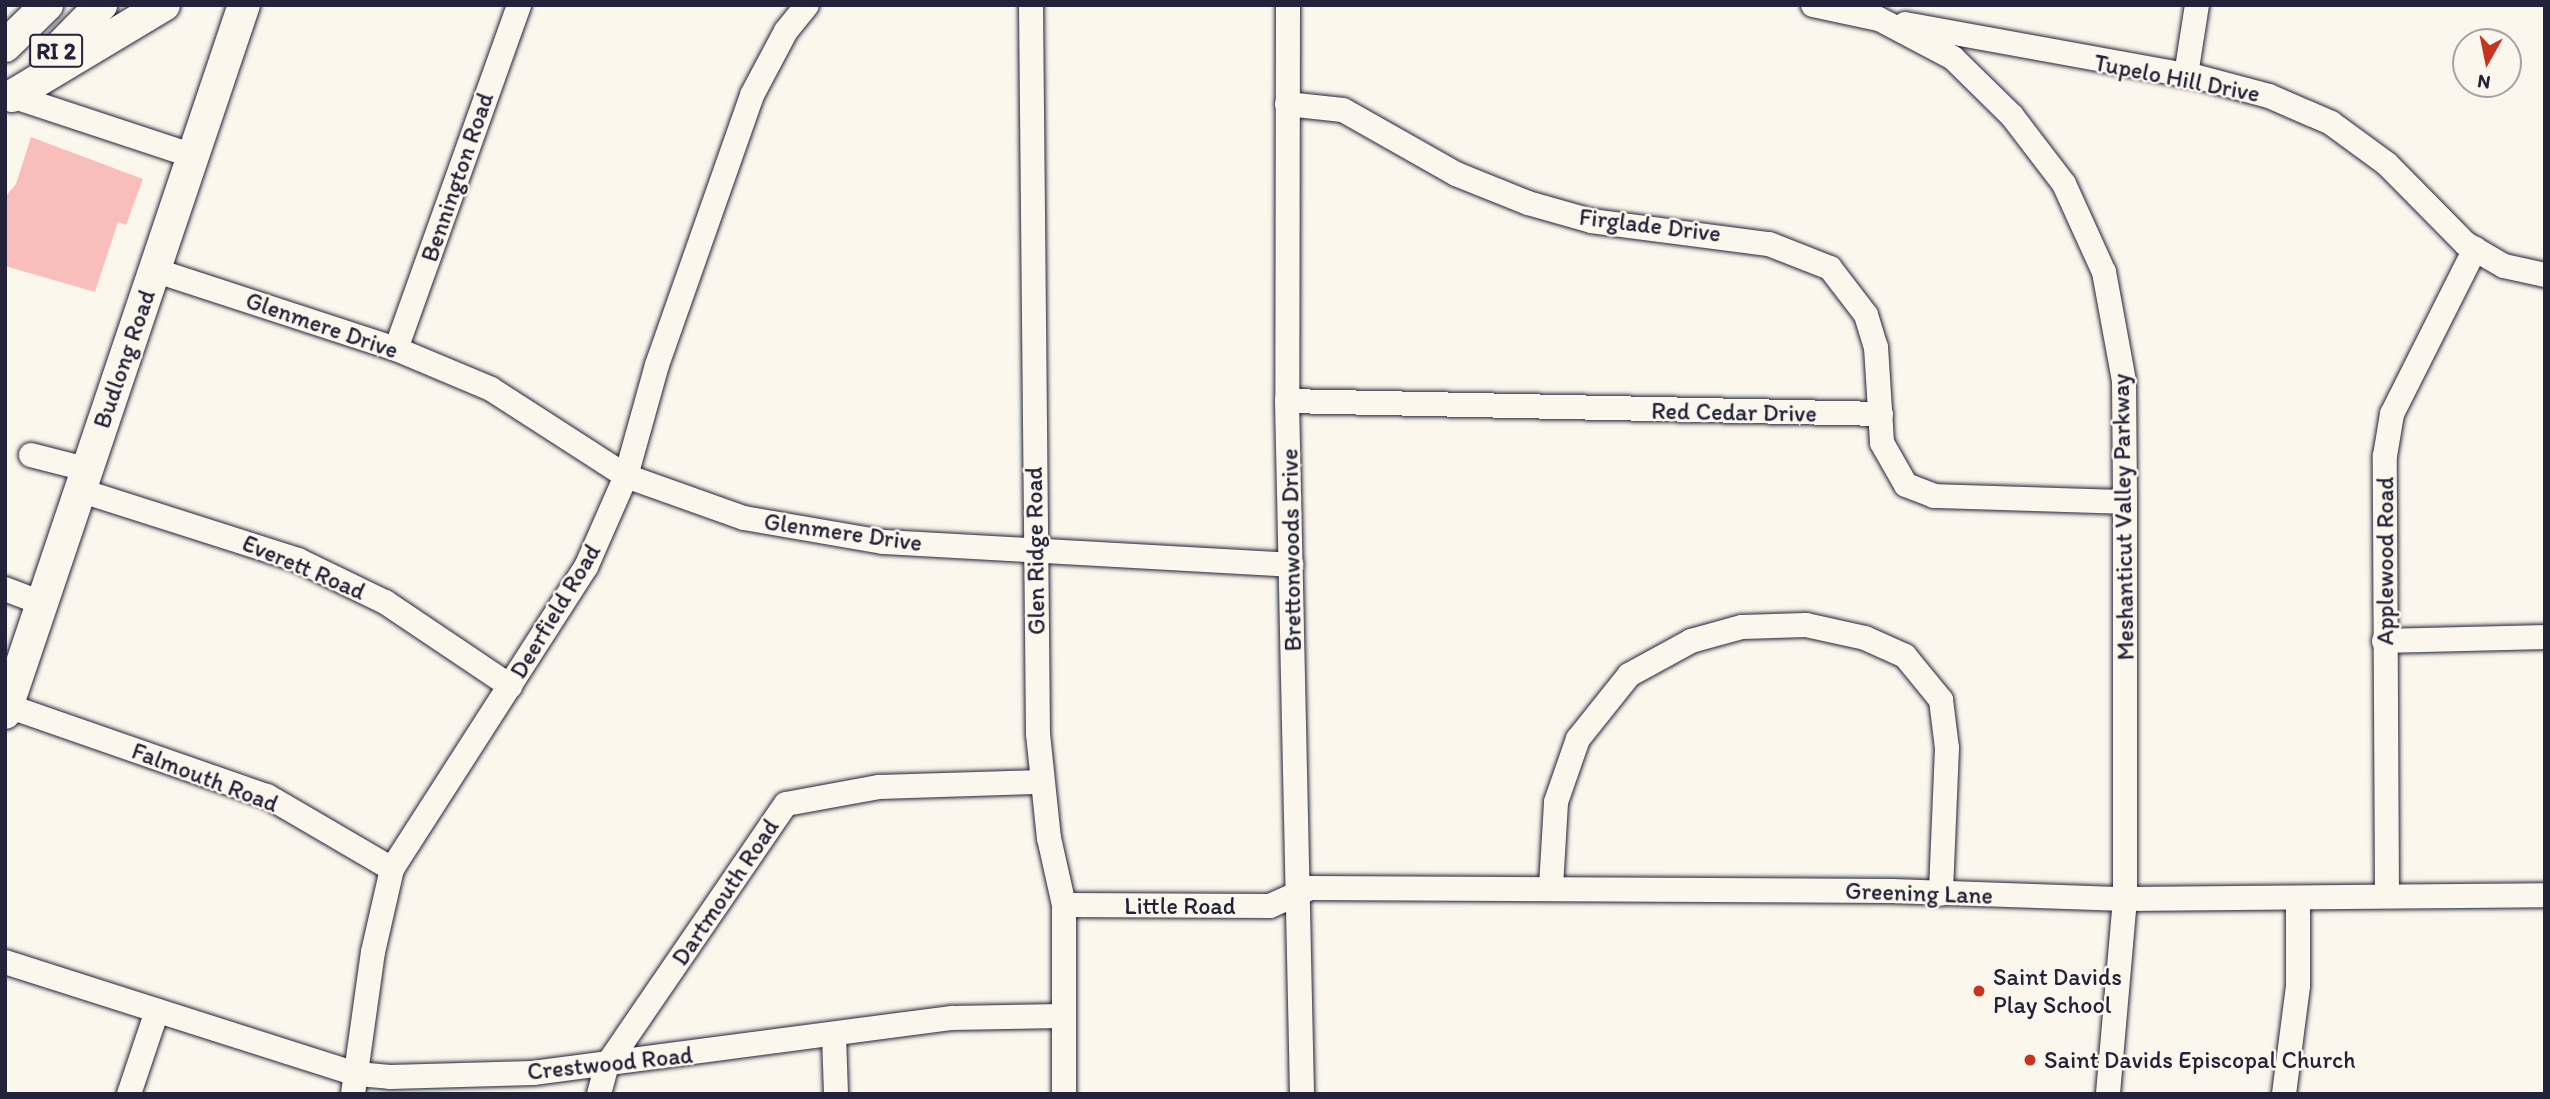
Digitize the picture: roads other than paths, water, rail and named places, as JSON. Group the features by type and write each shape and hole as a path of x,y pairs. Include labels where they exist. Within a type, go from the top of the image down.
{"main road":[{"name":"RI 2","path":"8,99 101,5"},
{"path":"8,99 164,5"},
{"name":"Budlong Road","path":"6,710 244,5"},
{"name":"RI 2","path":"5,46 38,11"}],"street":[{"name":"Bennington Road","path":"396,349 519,5"},
{"name":"Deerfield Road","path":"356,1084 373,952 392,869 586,567 626,476 657,365 752,94 786,31 807,5"},
{"name":"Glen Ridge Road","path":"1031,5 1034,551 1042,782 1064,905 1064,1094"},
{"name":"Brettonwoods Drive","path":"1288,5 1287,401 1295,897 1302,1094"},
{"name":"Meshanticut Valley Parkway","path":"1813,5 1879,19 1953,58 2012,116 2064,184 2104,272 2124,381 2125,502 2124,899 2108,1094"},
{"path":"2186,75 2197,5"},
{"name":"Tupelo Hill Drive","path":"1879,19 2186,75 2269,96 2331,123 2387,164 2435,218 2475,249 2504,266 2545,275"},
{"path":"8,99 193,156"},
{"name":"Firglade Drive","path":"1287,104 1343,110 1456,174 1528,203 1591,221 1769,243 1830,268 1866,315 1876,347 1881,414"},
{"name":"Applewood Road","path":"2387,893 2385,456 2392,414 2475,249"},
{"name":"Glenmere Drive","path":"155,270 396,349 491,389 626,476 744,518 810,533 1034,551 1291,565"},
{"name":"Red Cedar Drive","path":"1287,401 1881,414"},
{"path":"1881,414 1882,443 1906,485 1920,492 2125,502"},
{"name":"Everett Road","path":"31,455 83,480 298,560 385,602 510,686"},
{"path":"5,589 42,603"},
{"path":"1551,887 1556,802 1578,739 1629,675 1691,641 1742,627 1806,625 1865,638 1905,656 1941,700 1947,748 1941,894"},
{"path":"2384,641 2545,637"},
{"name":"Falmouth Road","path":"6,710 267,796 392,869"},
{"name":"Dartmouth Road","path":"599,1094 607,1065 786,804 879,787 1042,782"},
{"name":"Greening Lane","path":"1295,897 1310,888 1551,887 2124,899 2298,898 2387,893 2545,895"},
{"name":"Little Road","path":"1064,905 1270,906 1295,897"},
{"path":"2284,1094 2298,986 2298,898"},
{"name":"Crestwood Road","path":"5,962 157,1011 356,1084 607,1065 952,1018 1062,1016"},
{"path":"129,1094 157,1011"},
{"path":"834,1035 836,1094"}],"place":[{"name":"Saint Davids Play School","path":"1979,991"},
{"name":"Saint Davids Episcopal Church","path":"2030,1060"}]}
